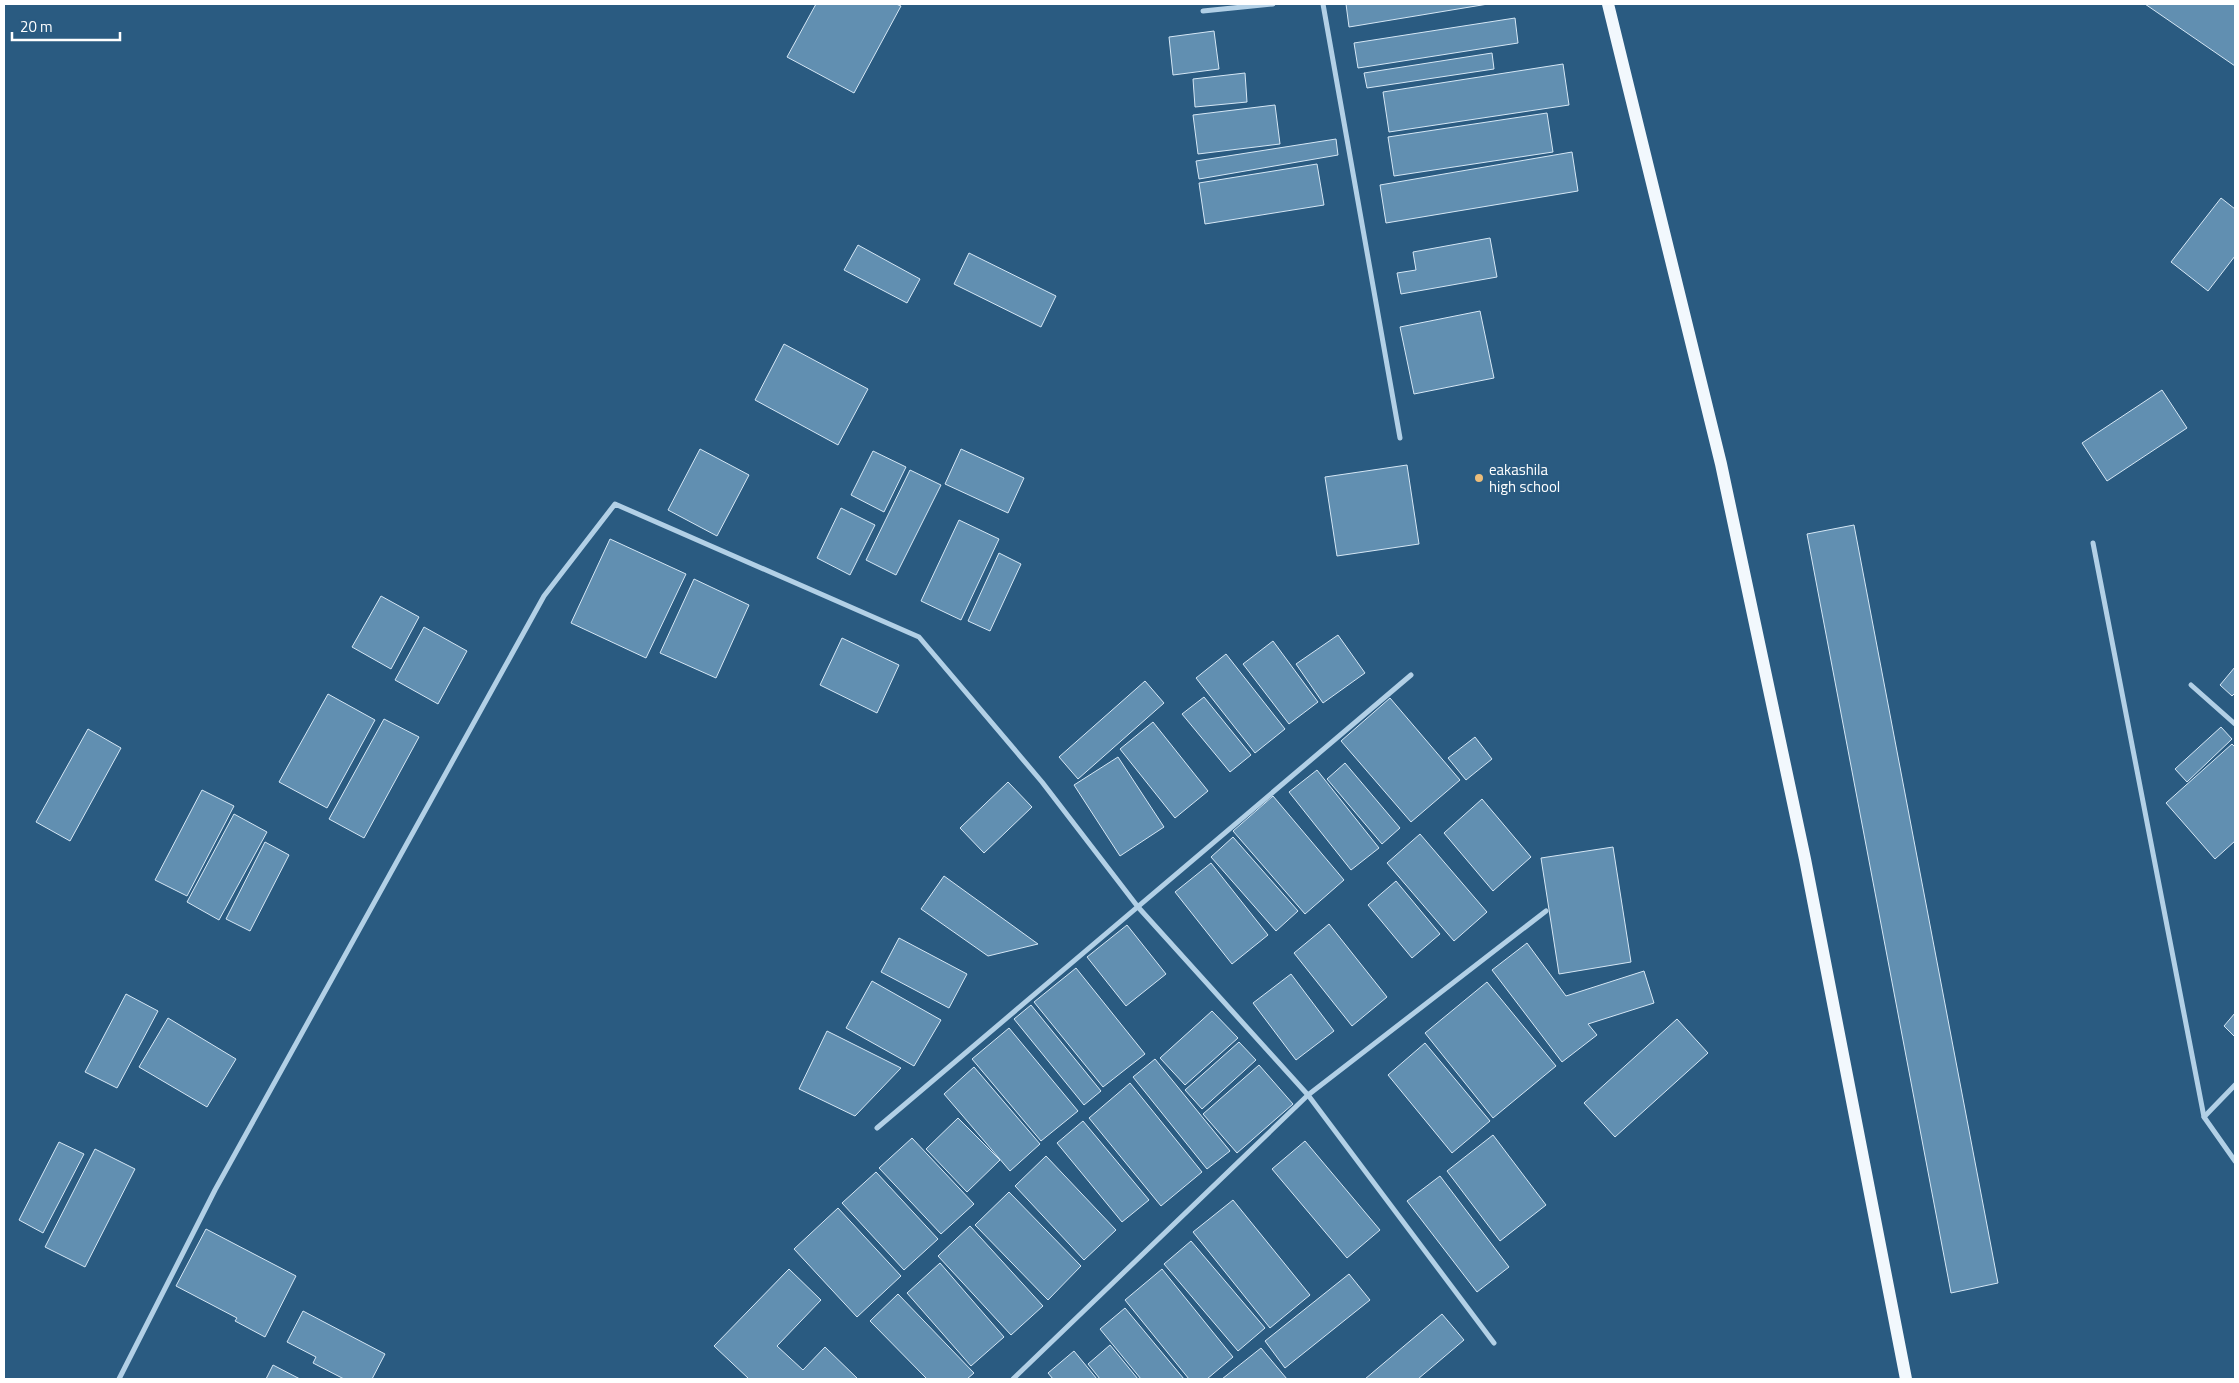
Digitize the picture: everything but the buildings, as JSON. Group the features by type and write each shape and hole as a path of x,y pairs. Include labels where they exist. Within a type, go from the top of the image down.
{"main road":[{"path":"1608,4 1723,473 1804,859 1906,1379"}],"street":[{"path":"1203,11 1273,4"},
{"path":"1323,4 1400,438"},
{"path":"118,1379 215,1190 544,596 615,504 919,637 1042,782 1138,907 1308,1096 1494,1343"},
{"path":"2093,543 2204,1117 2235,1161"},
{"path":"877,1128 1411,675"},
{"path":"2191,685 2235,724"},
{"path":"1013,1379 1308,1096 1546,910"},
{"path":"2204,1117 2235,1085"}],"place":[{"name":"eakashila high school","path":"1479,478"}]}
